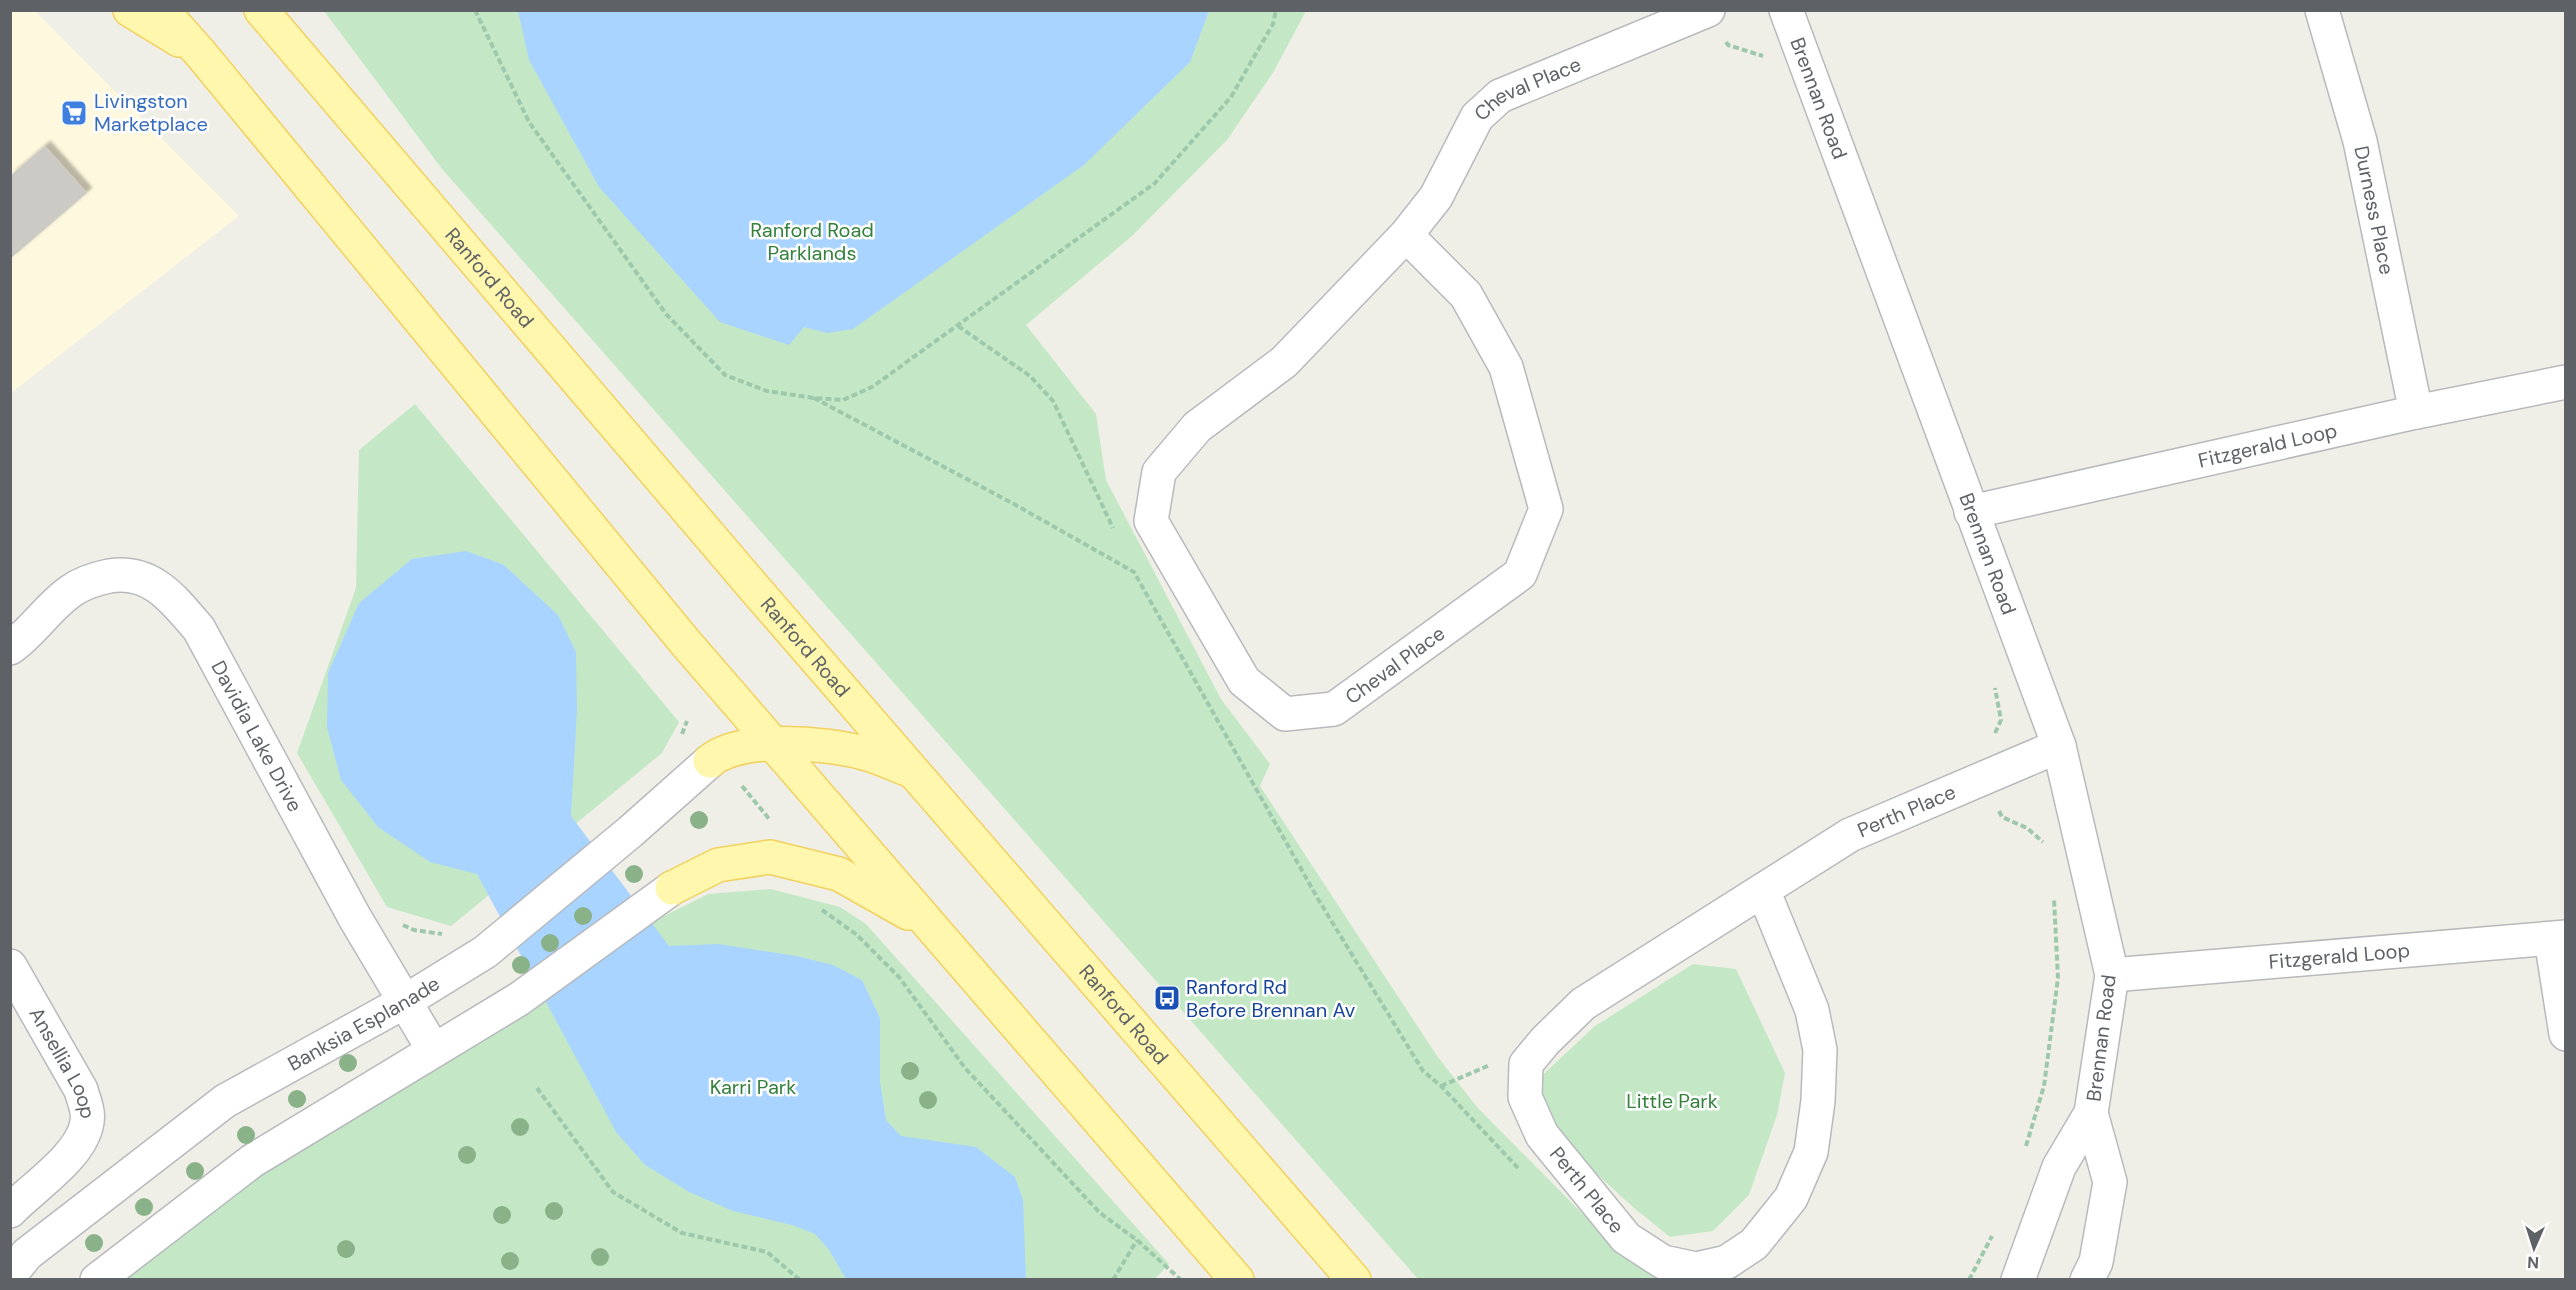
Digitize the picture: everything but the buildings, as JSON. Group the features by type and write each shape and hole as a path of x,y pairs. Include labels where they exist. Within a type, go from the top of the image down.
{"main road":[{"path":"130,10 201,54"},
{"path":"162,10 201,54 705,665 1237,1280"},
{"name":"Ranford Road","path":"261,10 913,771 1354,1280"},
{"path":"705,665 721,700 724,733 721,765"},
{"path":"721,765 741,748 773,744 812,744 864,753 913,771"},
{"path":"672,888 718,865 770,857 839,874 930,926"}],"street":[{"name":"Brennan Road","path":"1786,10 2059,746 2112,975 2091,1113 2059,1167 2018,1280"},
{"name":"Durness Place","path":"2322,10 2360,141 2416,412"},
{"name":"Cheval Place","path":"1406,235 1466,296 1506,367 1546,509 1520,574 1334,709 1285,714 1244,681 1151,520 1160,472 1197,427 1284,362 1406,235 1436,197 1477,117 1500,96 1716,23"},
{"name":"Fitzgerald Loop","path":"1971,512 2416,412 2565,382"},
{"name":"Davidia Lake Drive","path":"10,648 71,591 92,579 122,574 146,579 171,597 199,629 355,918 433,1049"},
{"name":"Perth Place","path":"1763,890 1812,1010 1820,1050 1818,1101 1811,1152 1791,1198 1754,1244 1727,1262 1696,1269 1663,1262 1626,1238 1542,1135 1525,1097 1526,1065 1545,1041 1583,1004 1763,890 1850,835 2059,746"},
{"name":"Banksia Esplanade","path":"10,1275 27,1254 225,1101 404,1002 485,952 630,832 721,765"},
{"path":"97,1280 252,1161 433,1049 519,999 672,888"},
{"name":"Fitzgerald Loop","path":"2112,975 2558,938"},
{"path":"2558,938 2565,1034"},
{"name":"Ansellia Loop","path":"10,966 81,1090 87,1109 87,1124 80,1141 65,1160 10,1210"},
{"name":"Brennan Road","path":"2087,1280 2096,1262 2110,1182 2091,1113"}],"path":[{"path":"475,10 529,122 666,314 725,375 767,391 843,400 872,387 1155,183 1231,97 1273,24 1276,10"},
{"path":"1716,23 1728,45 1763,56 1771,63"},
{"path":"958,326 1030,376 1053,401 1114,529"},
{"path":"814,398 1014,504 1134,572"},
{"path":"1129,561 1318,899 1423,1071 1441,1086 1521,1171"},
{"path":"1991,676 2001,720 1992,738 1975,753 2002,817 2027,828 2043,842 2046,851"},
{"path":"681,739 687,721"},
{"path":"721,765 773,825"},
{"path":"2024,1153 2044,1086 2058,978 2054,894"},
{"path":"355,918 379,904 393,920 414,930 446,935"},
{"path":"819,908 857,935 899,977 965,1068 1100,1213 1137,1240 1181,1280"},
{"path":"537,1088 613,1192 682,1233 767,1252 800,1280"},
{"path":"1969,1280 1997,1227"},
{"path":"1113,1280 1137,1240"}],"shaded area":[{"name":"Livingston Marketplace","path":"11,11 35,11 239,216 11,393"}],"green space":[{"name":"Ranford Road Parklands","path":"324,11 1306,11 1274,71 1227,140 1132,236 1026,325 1096,414 1106,480 1221,699 1270,764 1260,786 1437,1056 1477,1107 1631,1263 1662,1279 1418,1279 442,169"},
{"path":"415,404 679,722 662,753 451,926 387,907 297,753 356,588 359,450"},
{"name":"Karri Park","path":"771,889 840,907 866,924 1169,1264 1154,1280 122,1280 261,1162 610,943 708,894"},
{"name":"Little Park","path":"1693,964 1736,969 1785,1073 1777,1115 1749,1195 1713,1231 1670,1237 1634,1208 1561,1141 1535,1082 1595,1026"}],"water":[{"path":"518,10 1209,11 1190,62 1084,165 853,329 827,333 804,327 789,345 720,322 599,187 529,60"},
{"path":"466,551 504,565 558,615 576,652 577,711 571,816 669,946 718,944 796,956 833,965 862,980 880,1018 880,1082 886,1120 901,1136 976,1147 1015,1177 1023,1200 1026,1279 846,1279 829,1250 815,1234 792,1225 733,1211 689,1192 645,1165 616,1132 477,874 430,862 378,827 341,780 327,727 328,673 359,603 412,559"}],"place":[{"name":"Livingston Marketplace","path":"74,113"},
{"name":"Ranford Rd Before Brennan Av","path":"1167,998"}]}
